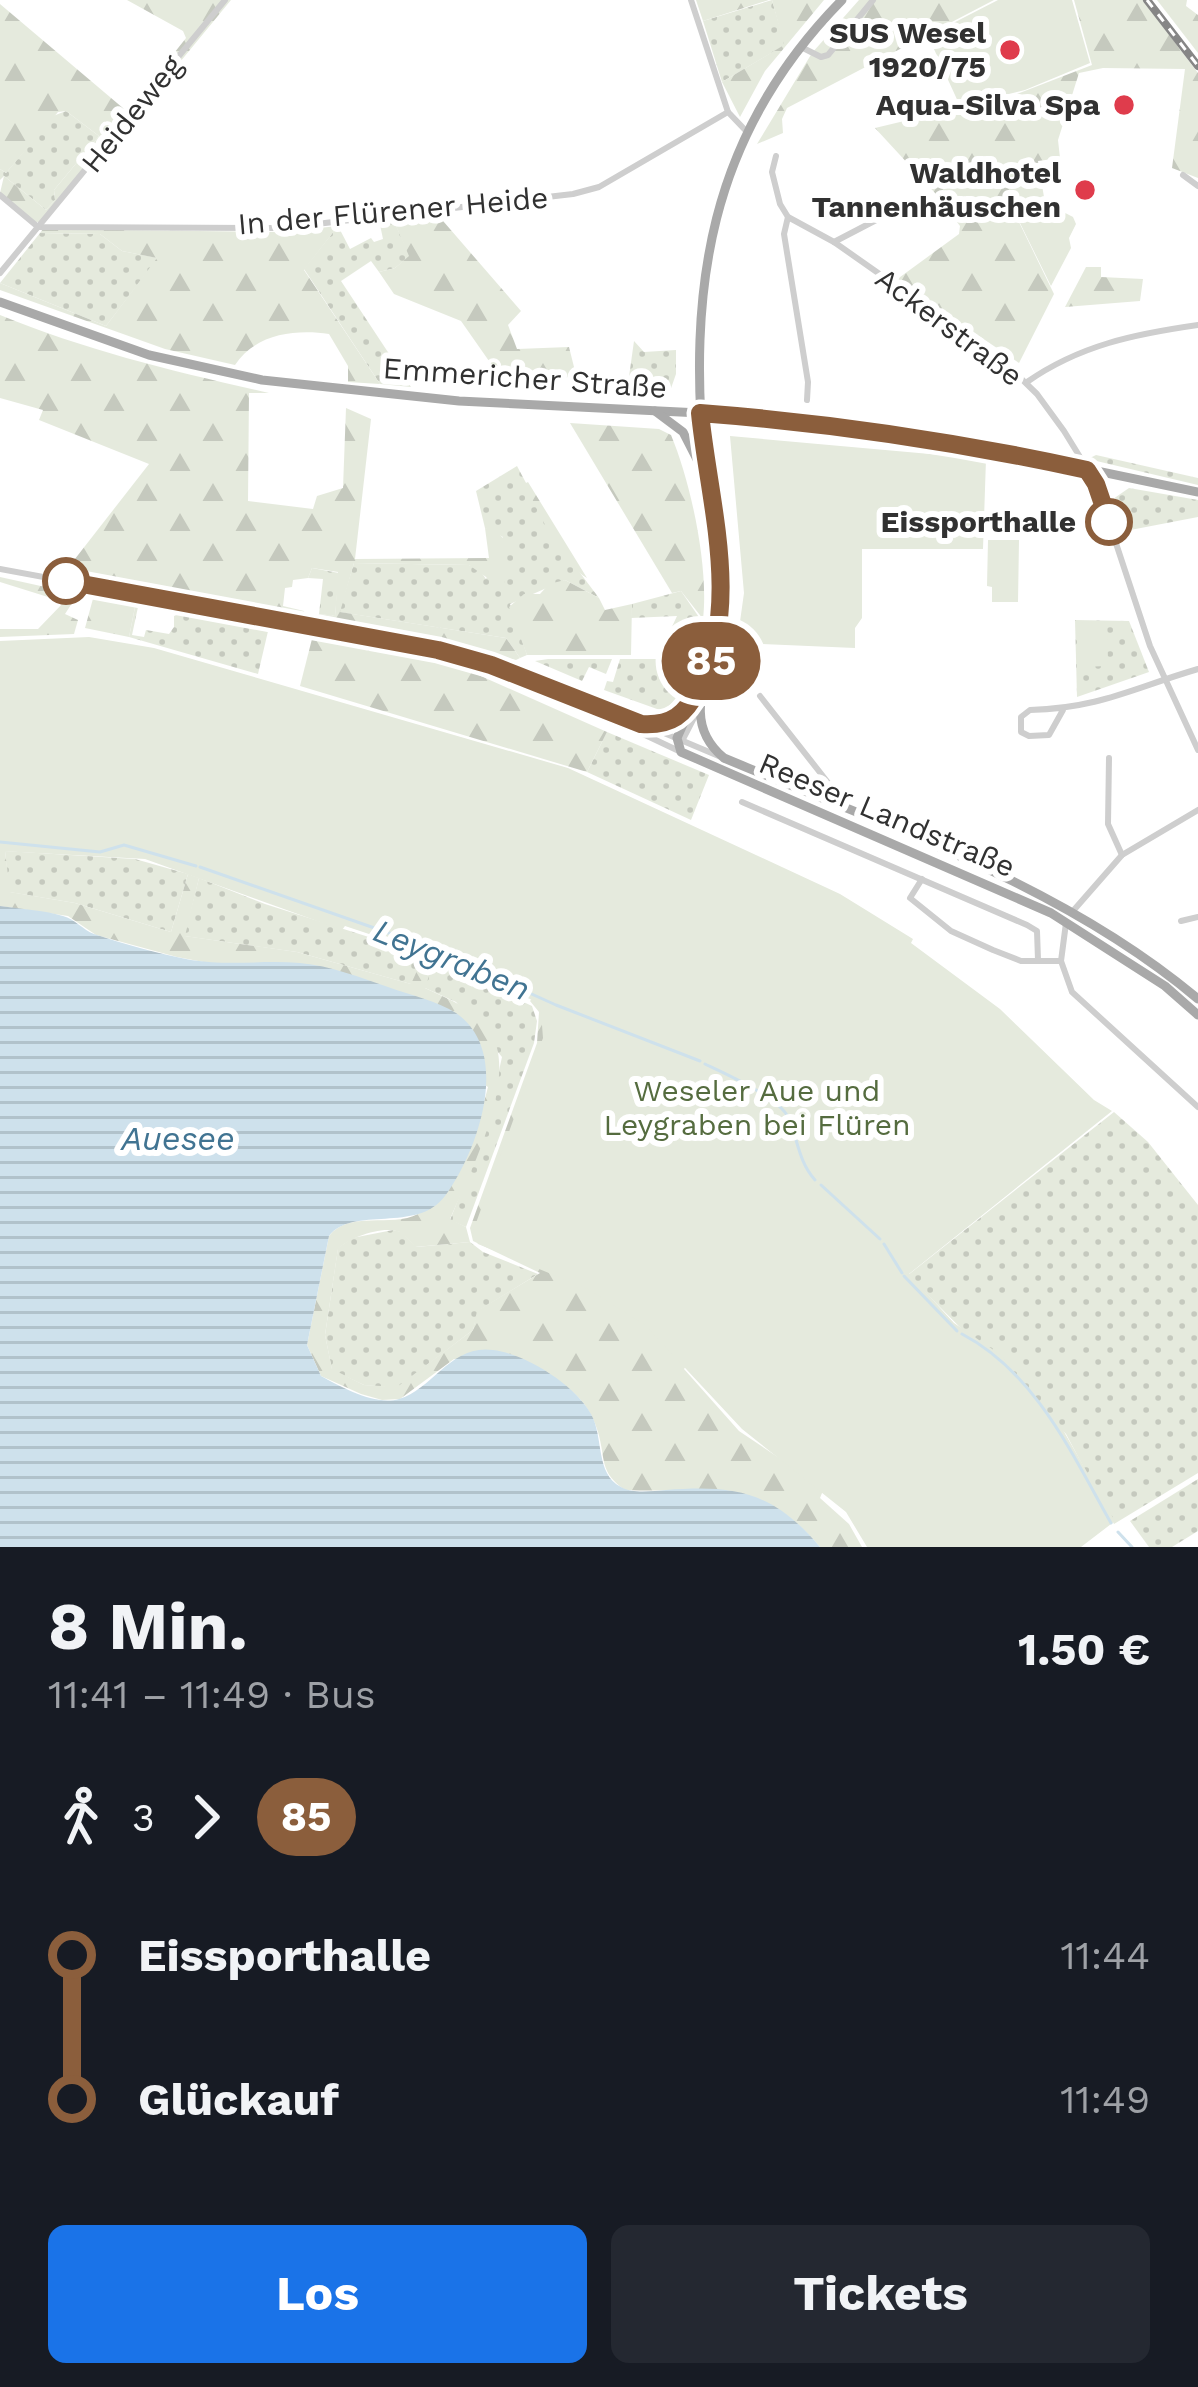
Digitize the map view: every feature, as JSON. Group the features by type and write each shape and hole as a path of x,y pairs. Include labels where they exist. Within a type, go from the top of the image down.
{"main road":[{"path":"677,745 717,645 722,574 700,413 698,337 707,254 723,195 768,95 842,0"},
{"name":"Emmericher Straße","path":"0,302 149,355 262,380 459,401 700,413 887,433 977,446 1198,492"},
{"path":"654,411 683,432 706,476"},
{"path":"693,709 703,735 724,758"},
{"name":"Reeser Landstraße","path":"677,745 1067,922 1165,986 1198,1015"},
{"name":"Reeser Landstraße","path":"724,758 1073,911 1198,999"},
{"path":"1067,922 1073,911"}],"street":[{"name":"Heideweg","path":"0,273 225,0"},
{"path":"691,0 728,112 748,133"},
{"path":"802,47 821,57 828,55 873,0"},
{"name":"In der Flürener Heide","path":"38,227 282,228 573,194 599,187 728,112"},
{"path":"776,156 772,172 788,217 784,234 807,400"},
{"path":"1184,175 1198,186"},
{"path":"0,195 38,227"},
{"name":"Ackerstraße","path":"833,242 905,206"},
{"name":"Ackerstraße","path":"788,217 833,242 1002,360 1026,382 1096,484 1164,679 1198,750"},
{"path":"1026,382 1098,344 1198,326"},
{"name":"Reeser Landstraße","path":"0,569 438,650 641,724 677,745"},
{"path":"1063,710 1049,735 1021,732 1026,711 1103,703 1198,669"},
{"name":"Reeser Landstraße","path":"542,686 677,745 724,758"},
{"name":"Reeser Landstraße","path":"760,696 833,789 829,803"},
{"path":"641,724 670,722 693,709"},
{"path":"1108,758 1108,824 1122,855"},
{"path":"742,802 1037,931 1038,960"},
{"path":"1073,911 1122,855 1198,810"},
{"path":"922,879 910,898 934,920 1021,961 1060,961"},
{"path":"1181,921 1198,917"},
{"path":"1067,922 1060,961 1072,992 1198,1107"}],"green space":[{"path":"127,0 231,0 143,107 137,100 186,38 183,31"},
{"path":"696,0 769,0 703,21"},
{"path":"772,0 785,45 722,82 703,21"},
{"path":"772,0 824,0 765,71 740,117 722,82 784,45"},
{"path":"859,0 994,0 787,108 783,133 757,144 812,53"},
{"name":"SUS Wesel 1920/75","path":"998,0 1072,0 1090,63 1025,90 960,106 928,36"},
{"path":"1074,0 1143,0 1198,73 1198,178 1172,168 1185,69 1103,68 1079,73 1058,140 1060,158 1038,161 1044,197 1018,220 1054,294 1019,363 896,280 959,234 960,226 875,128 1017,94 1092,65"},
{"path":"1157,0 1187,0 1186,6 1198,15 1198,53"},
{"path":"0,4 130,114 40,222 0,193 4,176 46,210 55,200 54,190 99,136 66,111 58,112 6,173 0,169"},
{"path":"66,111 99,136 54,190 55,200 46,210 4,176 0,180 0,169 6,173 53,116"},
{"path":"1042,201 1073,217 1076,224 1069,238 1071,248 1051,286 1019,221"},
{"path":"437,214 521,311 508,325 517,349 569,347 576,375 561,379 549,391 517,390 503,381 461,321 394,294 379,272 395,268 409,256 393,219"},
{"path":"393,219 410,256 395,268 379,272 371,261 341,281 411,387 380,384 304,269 338,226 350,249 371,238 374,242 383,239 379,220"},
{"path":"338,226 304,270 380,384 348,382 348,366 329,334 277,336 253,346 235,365 165,349 0,290 0,283 106,326 157,258 122,251 100,234 40,233 43,229 280,232"},
{"path":"40,233 100,234 122,251 158,258 106,326 0,283"},
{"path":"1086,267 1101,267 1101,277 1143,279 1140,301 1065,307"},
{"path":"0,315 99,350 269,393 249,393 248,501 313,509 317,496 343,488 346,408 371,419 355,559 489,558 485,528 506,541 505,582 496,584 469,565 354,563 340,612 506,638 520,658 315,619 319,614 335,616 338,572 312,568 308,578 293,580 292,587 285,588 283,606 304,611 305,617 64,573 149,464 39,420 43,410 0,398"},
{"path":"634,341 644,352 676,350 676,374 669,394 627,391"},
{"path":"570,423 659,429 671,435 697,526 703,619 681,591 672,593"},
{"path":"730,436 986,459 983,549 862,549 862,618 855,628 855,648 737,643 744,593"},
{"path":"1096,455 1198,478 1198,485 1088,459"},
{"path":"517,466 559,545 599,598 565,580 510,604 527,655 520,658 506,638 339,612 354,563 469,565 486,579 503,537 485,528 476,491"},
{"path":"528,482 587,578 551,535 524,484"},
{"path":"1129,488 1198,500 1198,517 1120,532 1113,499"},
{"path":"988,540 1019,540 1018,602 992,602 992,587 987,586"},
{"path":"312,568 339,573 335,616 319,614 323,579 308,578"},
{"path":"0,577 86,596 76,597 65,614 78,620 74,634 0,637 0,629 38,629 64,602 0,582"},
{"path":"565,580 599,598 605,610 632,604 631,655 527,655 509,607 524,594 540,594 549,584"},
{"path":"681,591 703,623 690,671 673,702 664,710 657,709 604,690 607,681 613,682 620,659 677,659 670,631 677,616 631,618 632,604"},
{"path":"94,595 136,602 129,637 85,628"},
{"path":"136,602 143,604 138,607 132,635 144,637 146,630 169,634 179,614 173,609 269,627 258,674 129,637"},
{"path":"1075,620 1129,621 1149,672 1077,697"},
{"path":"1107,622 1108,666 1080,667 1080,623"},
{"path":"313,635 465,669 607,732 587,772 300,686"},
{"name":"Weseler Aue und Leygraben bei Flüren","path":"89,637 154,648 568,768 840,894 913,939 911,943 1000,1009 1094,1100 1112,1111 909,1274 954,1323 1001,1355 1059,1423 1115,1521 1081,1547 867,1547 846,1512 742,1429 645,1325 588,1289 478,1244 472,1234 543,1038 541,1012 534,1001 450,961 345,926 342,930 145,859 0,851 0,641"},
{"path":"612,659 606,674 589,667 582,681 535,661"},
{"path":"607,732 709,775 691,820 587,772"},
{"path":"0,851 5,851 10,892 75,903 171,932 188,874 199,878 185,936 297,952 411,984 421,962 432,967 425,988 468,1010 489,1030 497,1049 496,1097 480,1151 450,1219 466,1227 470,1242 415,1247 400,1232 385,1230 358,1237 338,1249 325,1335 332,1369 364,1385 397,1387 473,1330 477,1311 540,1273 473,1241 470,1228 537,1043 539,1012 530,1001 591,930 695,1354 684,1369 739,1431 824,1488 820,1498 849,1524 862,1547 820,1547 797,1524 753,1498 708,1491 625,1490 607,1471 589,1411 575,1394 540,1374 454,1359 400,1399 382,1400 321,1376 307,1345 329,1236 348,1224 407,1218 426,1208 464,1158 488,1087 298,963 214,964 177,957 96,935 68,916 0,906"},
{"path":"5,851 135,859 188,874 171,932 75,903 9,892"},
{"path":"199,878 419,953 532,1006 537,1021 534,1043 466,1227 450,1220 486,1129 502,1057 456,1002 425,988 297,952 184,936"},
{"path":"1114,1112 1148,1142 1198,1205 1198,1473 1114,1524 1066,1434 908,1275"},
{"path":"402,1232 416,1247 470,1242 538,1274 478,1311 473,1330 397,1388 364,1385 332,1370 325,1335 338,1248 352,1238"},
{"path":"1198,1479 1198,1531 1172,1547 1149,1547 1130,1521"}],"water":[{"name":"Auesee","path":"0,906 63,916 94,934 191,960 323,967 456,1013 473,1030 483,1052 486,1076 469,1154 445,1196 433,1207 402,1217 353,1222 329,1236 307,1345 321,1376 358,1394 399,1399 465,1354 478,1350 506,1353 548,1373 584,1403 595,1423 607,1473 621,1487 643,1492 713,1489 751,1496 786,1514 820,1547 0,1547"}],"waterway":[{"name":"Leygraben","path":"0,842 100,852 124,845 196,866"},
{"name":"Leygraben","path":"200,867 423,945 556,1005 700,1061"},
{"name":"Leygraben","path":"705,1064 782,1109 815,1180"},
{"name":"Leygraben","path":"821,1185 880,1239"},
{"name":"Leygraben","path":"884,1244 902,1273"},
{"name":"Leygraben","path":"904,1276 957,1331"},
{"name":"Leygraben","path":"962,1334 988,1350 1031,1392 1111,1523"},
{"name":"Leygraben","path":"1118,1532 1132,1547"}],"railway":[{"path":"1147,0 1198,66"}],"bus line":[{"name":"85","path":"66,581 438,650 491,665 641,724 657,725 681,716 688,708 717,645 722,610 722,574 700,413 977,446 1087,470 1109,522"}],"place":[{"name":"SUS Wesel 1920/75","path":"1010,50"},
{"name":"Aqua-Silva Spa","path":"1124,105"},
{"name":"Waldhotel Tannenhäuschen","path":"1085,190"},
{"name":"Eissporthalle","path":"1109,522"}]}
